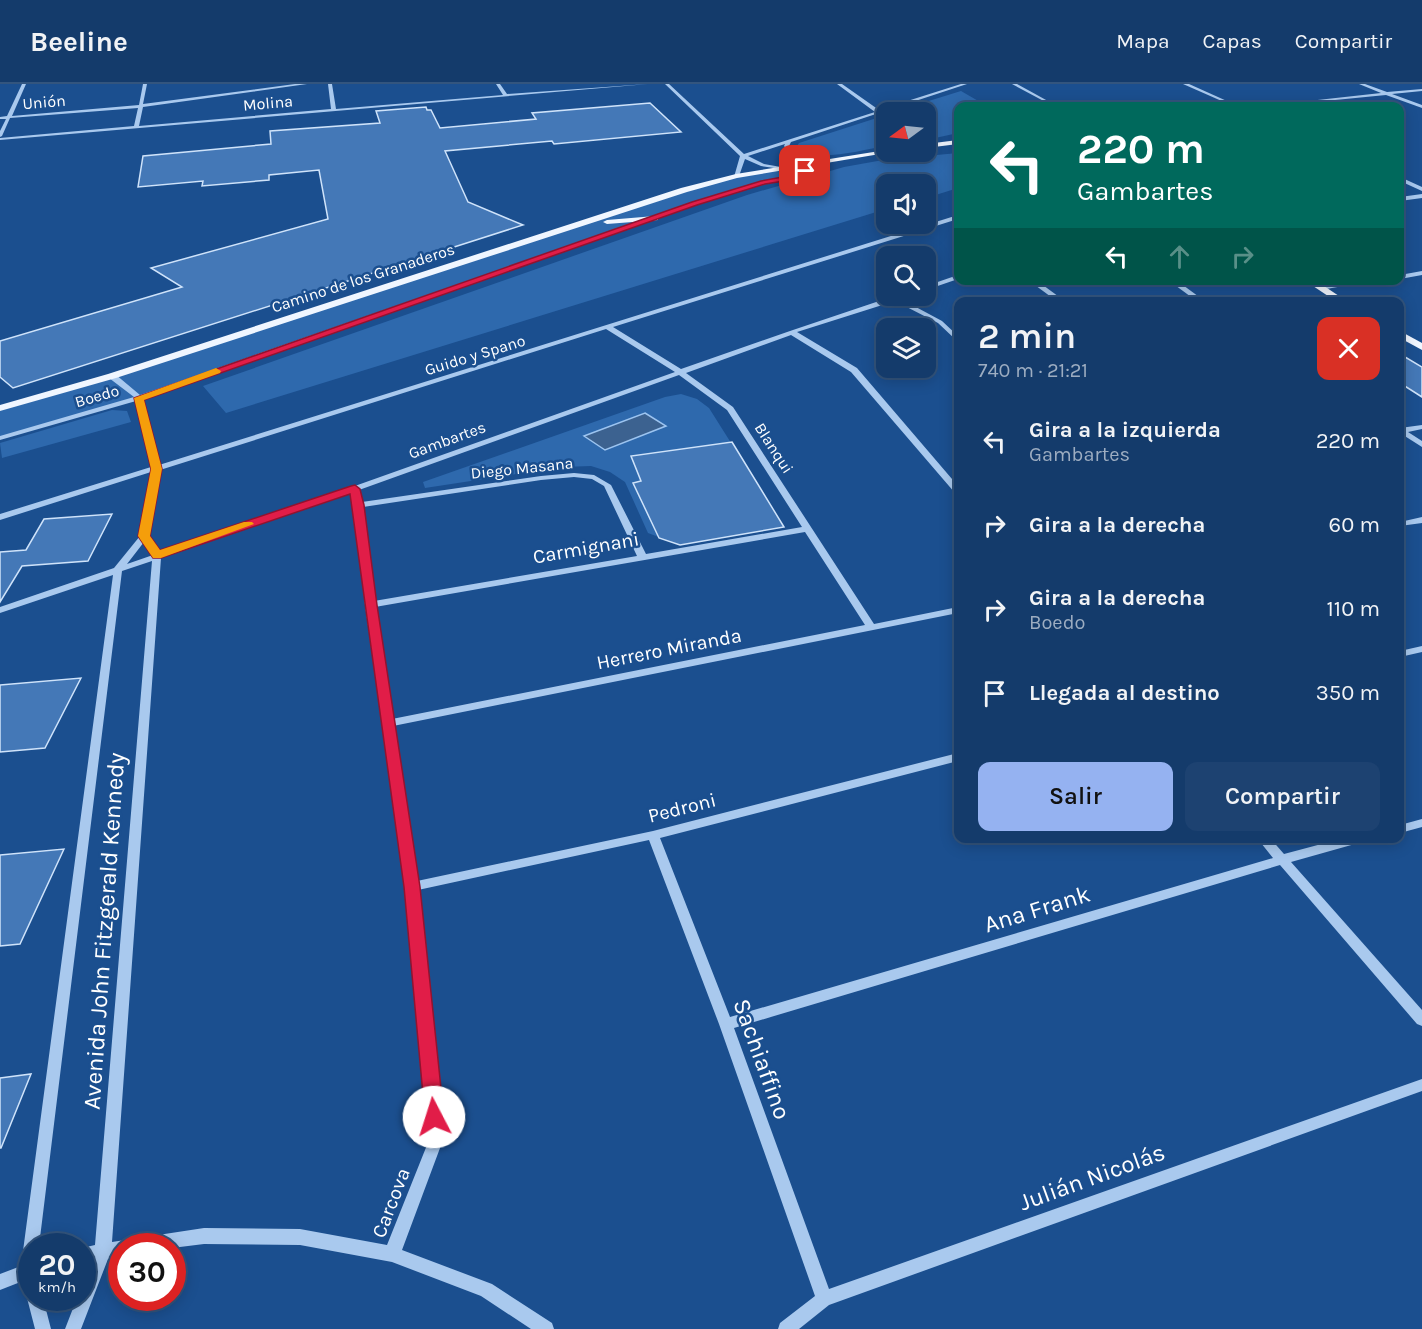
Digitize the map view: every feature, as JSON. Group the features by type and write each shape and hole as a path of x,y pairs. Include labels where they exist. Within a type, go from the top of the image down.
{"main road":[{"path":"936,145 954,142"},
{"path":"779,168 876,154"},
{"name":"Camino de los Granaderos","path":"0,408 112,376 684,190 736,176 779,168"},
{"path":"571,227 655,218"},
{"path":"1316,285 1336,297"},
{"path":"1404,336 1422,347"}],"street":[{"path":"0,137 24,84"},
{"path":"136,128 145,84"},
{"name":"Unión","path":"0,118 140,106 305,84"},
{"path":"330,84 334,111"},
{"path":"498,84 506,96"},
{"name":"Molina","path":"0,137 136,128 646,84"},
{"path":"667,84 743,156 764,165 779,168"},
{"path":"839,84 876,111"},
{"path":"909,102 965,84"},
{"path":"1014,84 1048,102"},
{"path":"1185,84 1227,102"},
{"path":"1361,84 1422,107"},
{"path":"1306,102 1422,90"},
{"path":"743,156 876,113"},
{"path":"789,142 786,146 802,164"},
{"path":"736,176 743,156"},
{"name":"Boedo","path":"0,438 139,398 764,182 801,176 806,172 802,164"},
{"path":"1404,180 1422,189"},
{"path":"1404,198 1422,196"},
{"name":"Guido y Spano","path":"0,517 954,218"},
{"path":"1404,276 1422,273"},
{"path":"936,285 954,278"},
{"path":"1038,285 1056,297"},
{"path":"1178,285 1196,297"},
{"path":"1321,288 1340,285"},
{"name":"Gambartes","path":"0,610 355,489 876,304"},
{"path":"909,306 940,322 954,335"},
{"name":"Blanqui","path":"609,328 680,372 730,410 871,627"},
{"path":"792,332 854,370 954,486"},
{"path":"112,376 139,398 156,469 144,536 118,569"},
{"path":"1404,429 1422,427"},
{"path":"1404,433 1422,445"},
{"name":"Diego Masana","path":"359,505 541,478 594,477 607,485 642,556"},
{"name":"Carcova","path":"355,489 412,887 436,1140 392,1254"},
{"path":"1404,523 1422,520"},
{"name":"Carmignani","path":"370,605 808,529"},
{"path":"144,536 157,555"},
{"name":"Avenida John Fitzgerald Kennedy","path":"73,1329 104,1250 157,555"},
{"name":"Avenida John Fitzgerald Kennedy","path":"35,1233 118,569"},
{"name":"Herrero Miranda","path":"387,723 954,611"},
{"path":"1404,653 1422,649"},
{"name":"Pedroni","path":"412,887 653,835 954,758"},
{"path":"1404,828 1422,823"},
{"name":"Sachiaffino","path":"653,835 726,1024 824,1299"},
{"path":"1267,843 1422,1020"},
{"name":"Ana Frank","path":"726,1024 1344,843"},
{"name":"Julián Nicolás","path":"786,1329 824,1299 1422,1085"},
{"path":"186,1238 204,1236 300,1237 392,1254 486,1290 546,1329"},
{"path":"96,1252 108,1250"},
{"path":"0,1282 18,1278"},
{"path":"38,1311 43,1329"}],"shaded area":[{"path":"961,91 980,102 954,102 954,134 936,138 936,102 925,102"},
{"path":"876,118 876,148 815,155 795,149 799,143"},
{"path":"954,153 954,189 936,195 936,174 876,174 876,212 226,413 203,386 747,195 844,167 876,161 936,162 936,155"},
{"path":"802,164 806,172 801,176 764,182 694,204 139,398 0,438 0,408 84,384 736,176"},
{"path":"681,394 697,399 709,408 784,527 680,545 648,533 625,482 610,472 591,466 562,467 425,488 423,482 665,397"},
{"path":"112,410 127,411 131,422 2,458 0,443"},
{"path":"645,413 666,426 605,450 584,436"}],"building":[{"path":"650,103 681,132 445,151 468,202 523,225 13,388 0,377 0,341 182,287 151,268 328,219 319,170 269,175 269,180 202,186 203,181 138,187 143,156 271,144 270,131 380,123 376,111 426,107 427,110 431,110 440,128 536,119 532,113"},
{"path":"1404,356 1422,367 1422,397 1404,386"},
{"path":"732,442 784,527 680,545 659,538 633,483 641,481 631,456"},
{"path":"112,514 88,561 22,566 0,602 0,552 26,550 44,519"},
{"path":"81,678 45,748 0,752 0,685"},
{"path":"64,849 20,944 0,946 0,855"},
{"path":"31,1074 1,1148 0,1148 0,1078"}],"slow traffic":[{"path":"216,371 139,398 156,469 144,536 157,555 248,524"}],"route":[{"path":"434,1117 412,887 355,489 157,555 144,536 156,469 139,398 694,204 764,182 801,176 805,171"}]}
